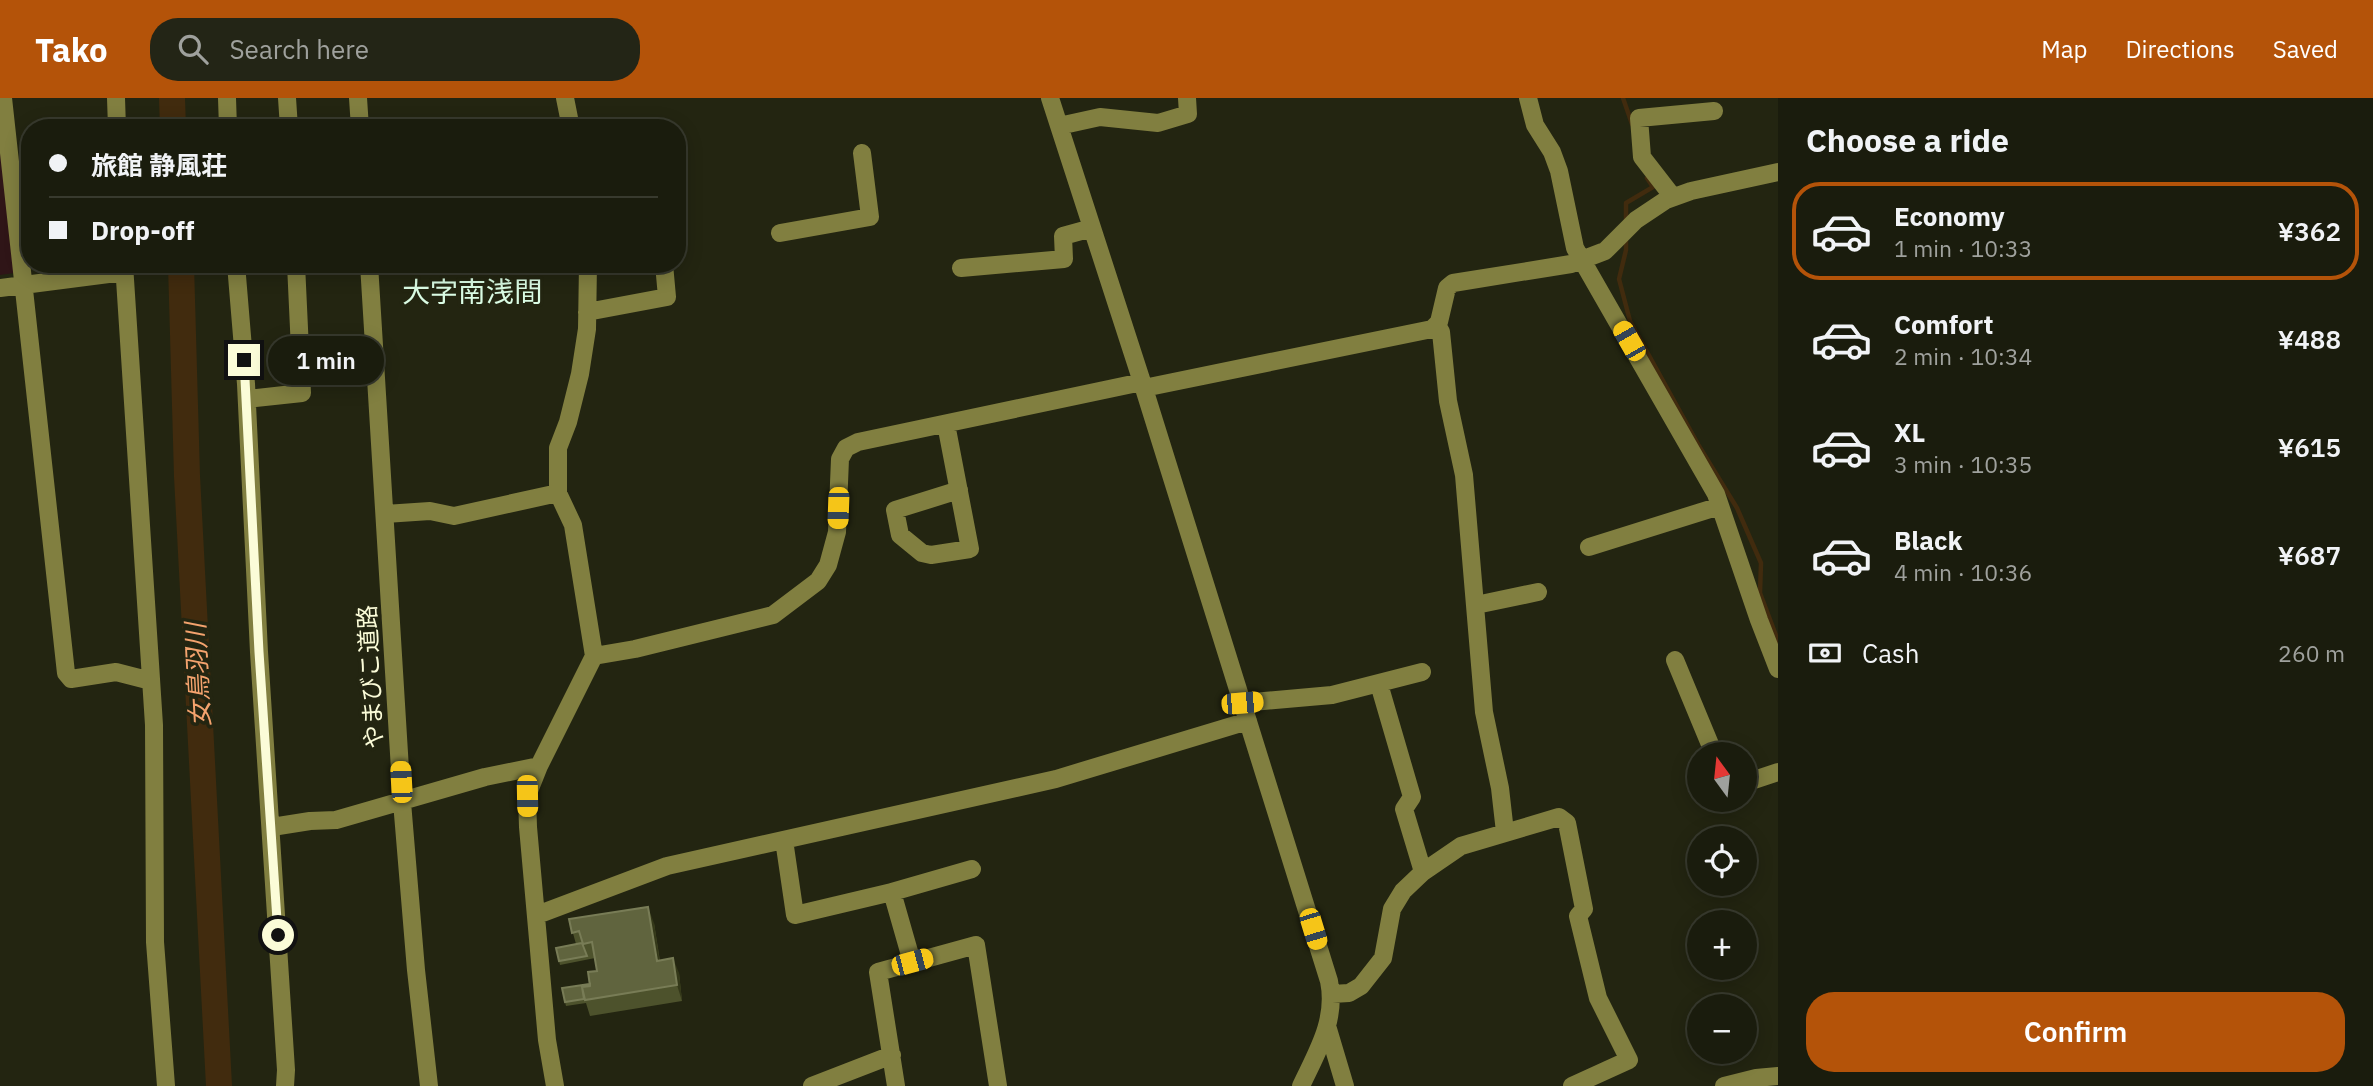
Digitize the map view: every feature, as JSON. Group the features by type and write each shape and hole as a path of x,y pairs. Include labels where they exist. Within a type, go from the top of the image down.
{"street":[{"path":"3,98 21,258"},
{"path":"116,98 117,119"},
{"path":"227,98 228,119"},
{"path":"287,98 288,119"},
{"path":"358,98 359,119"},
{"path":"565,98 569,119"},
{"path":"1050,98 1143,385 1332,994 1328,1029 1301,1086"},
{"path":"1059,125 1100,117 1158,123 1188,114 1187,98"},
{"path":"1528,98 1535,125 1552,152 1559,171 1575,248 1716,494 1778,669"},
{"path":"1673,197 1642,157 1639,118 1714,111"},
{"path":"780,233 870,217 862,153"},
{"path":"594,656 713,631 773,615 818,581 828,565 837,533 840,458 846,448 858,442 1432,329 1437,325 1447,288 1452,283 1571,264 1605,251 1636,220 1673,197 1778,172"},
{"path":"961,268 1064,259 1063,236 1093,228"},
{"path":"23,273 66,673 71,679 116,672 151,681"},
{"path":"0,288 95,273"},
{"path":"124,273 151,681 156,823 155,942 166,1086"},
{"path":"237,273 247,399 285,1086"},
{"path":"247,399 302,393 296,273"},
{"name":"やまびこ道路","path":"370,273 402,802 429,1086"},
{"path":"555,1086 547,1040 527,796 539,766 594,656 573,525 558,493 558,448 568,422 580,374 587,312 588,273"},
{"path":"587,312 667,296 665,273"},
{"path":"1437,325 1441,332 1448,401 1464,475 1484,712 1500,788 1504,832"},
{"path":"946,424 959,490 970,548 931,555 922,553 900,535 895,510 959,490"},
{"path":"385,514 430,511 454,516 558,493"},
{"path":"1589,547 1720,506"},
{"path":"1476,605 1538,592"},
{"path":"1675,660 1709,742"},
{"path":"1242,703 1332,695 1422,672"},
{"path":"1379,684 1412,797 1404,809 1423,872"},
{"path":"537,915 667,866 1056,779 1248,721"},
{"path":"272,827 336,820 485,777 539,766"},
{"path":"1757,779 1778,772"},
{"path":"1332,994 1349,993 1361,986 1383,958 1392,909 1403,891 1423,872 1461,846 1559,817 1567,823 1584,909 1578,916 1598,998 1629,1060 1572,1086"},
{"path":"784,840 795,915 972,869"},
{"path":"892,891 912,962"},
{"path":"896,1086 878,972 976,945 998,1086"},
{"path":"1328,1029 1345,1086"},
{"path":"813,1086 892,1055"},
{"path":"1724,1086 1778,1076"}],"shaded area":[{"path":"0,143 14,273 0,275"}],"building":[{"path":"648,907 657,961 673,958 677,985 585,1000 582,987 590,986 588,972 597,971 592,942 583,944 579,931 572,933 569,919"},
{"path":"582,943 587,956 559,961 556,948"},
{"path":"590,984 582,987 584,999 565,1002 562,988"}],"waterway":[{"name":"女鳥羽川","path":"172,98 173,119"},
{"path":"1623,98 1632,124"},
{"path":"1626,223 1626,203 1653,187 1647,178"},
{"path":"1626,238 1619,279 1630,321 1699,446 1737,508 1761,563 1760,593 1778,641"},
{"name":"女鳥羽川","path":"181,273 187,476 219,1086"}],"district":[{"name":"大字南浅間","path":"472,291"}],"route":[{"path":"244,360 259,652 278,935"}]}
